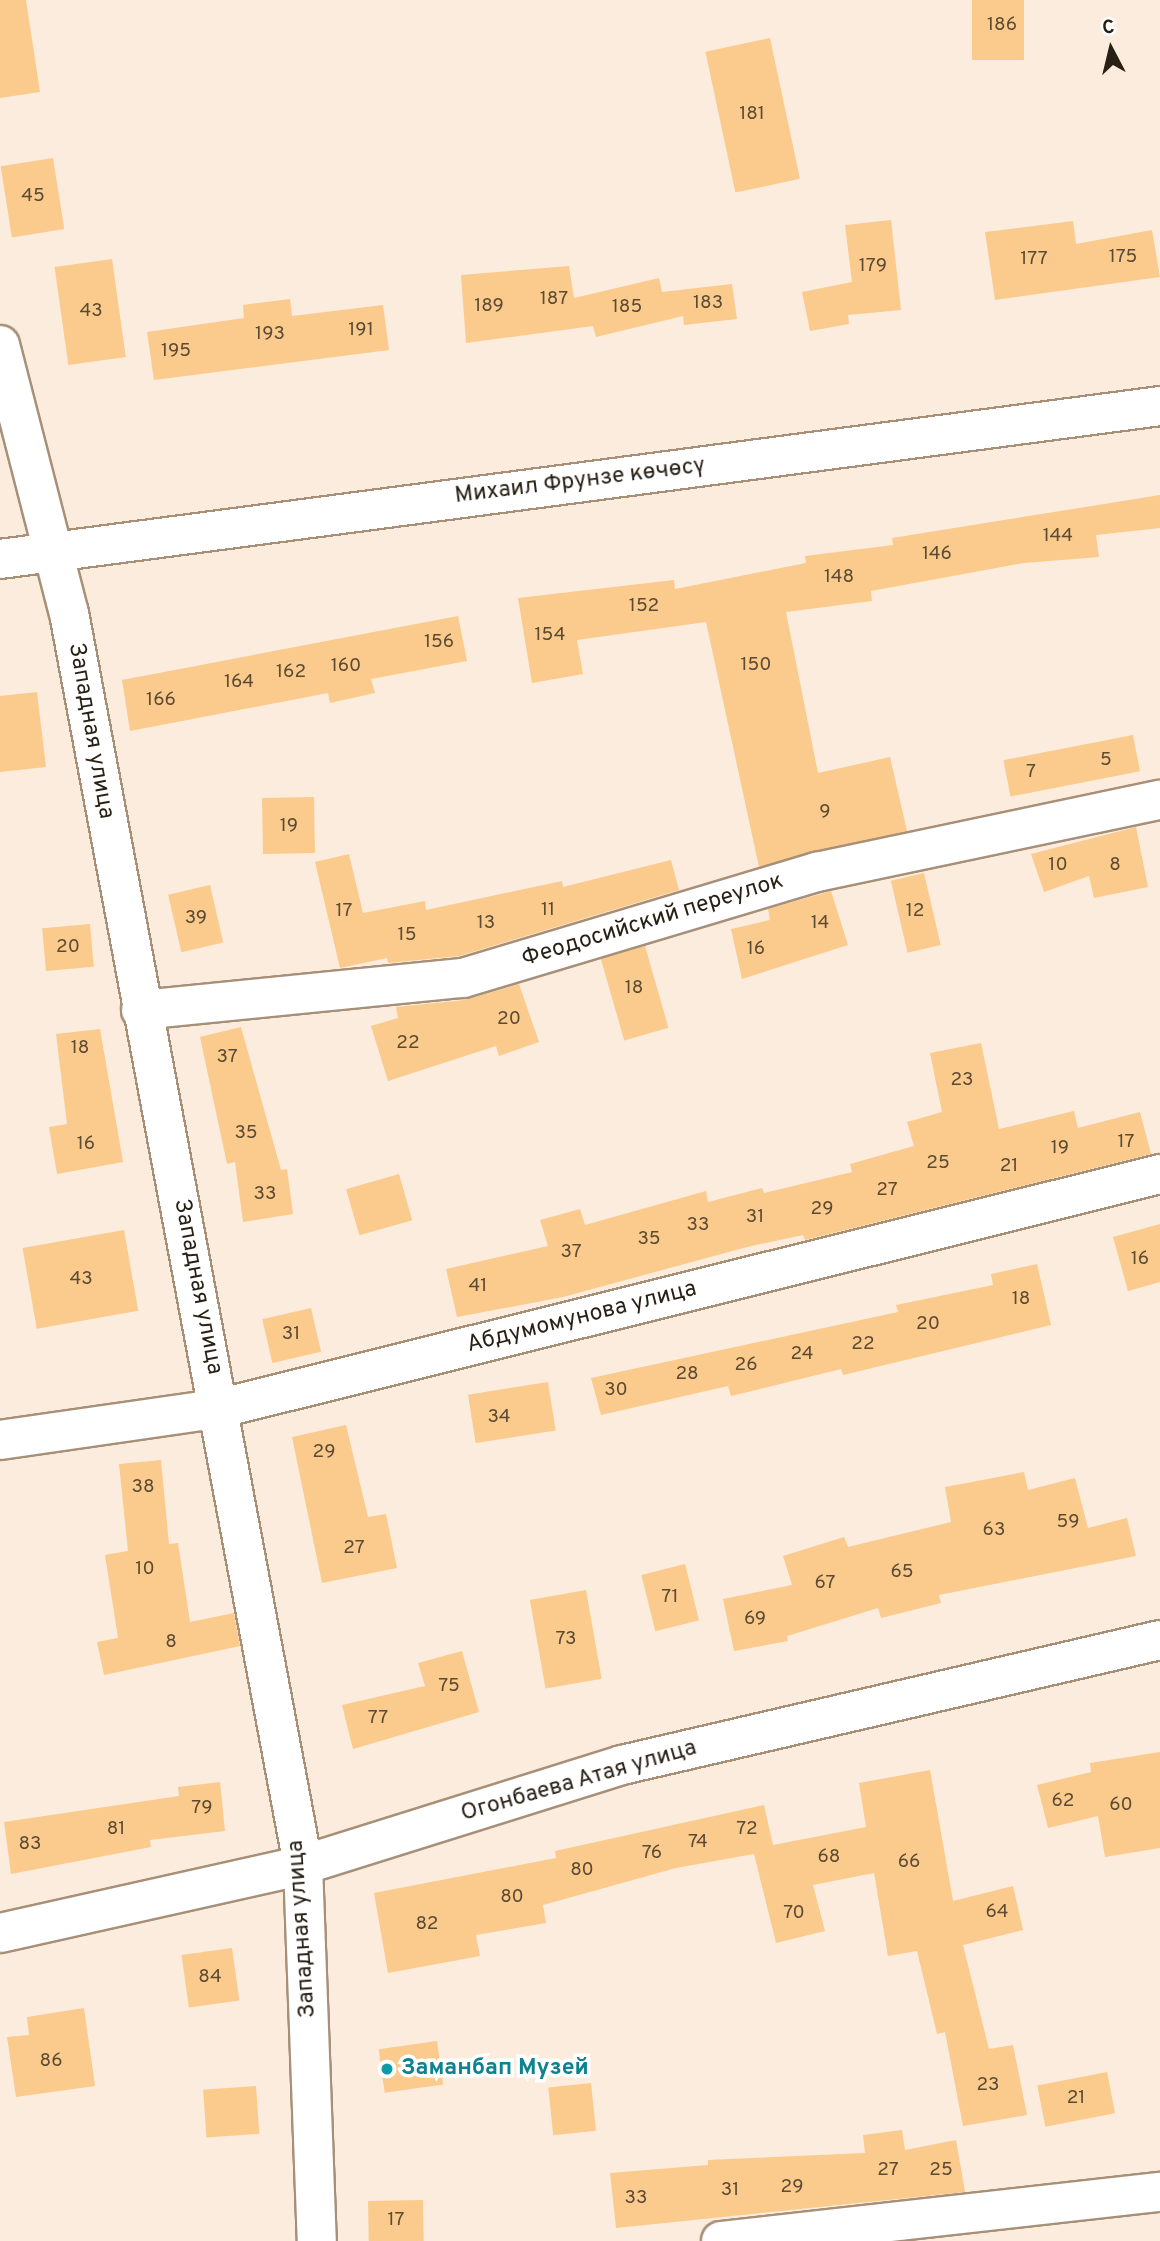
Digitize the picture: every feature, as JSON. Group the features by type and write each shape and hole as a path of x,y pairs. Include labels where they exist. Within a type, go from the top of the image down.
{"street":[{"name":"Западная улица","path":"0,345 52,552 221,1408 303,1865 317,2241"},
{"name":"Михаил Фрунзе көчөсү","path":"0,559 1160,406"},
{"name":"Феодосийский переулок","path":"141,1010 463,978 817,872 1160,800"},
{"name":"Абдумомунова улица","path":"0,1440 221,1408 1160,1174"},
{"name":"Огонбаева Атая улица","path":"0,1933 303,1865 622,1765 1160,1640"},
{"path":"721,2241 1160,2192"}],"building":[{"path":"0,0 26,0 40,92 0,98"},
{"path":"972,0 1024,0 1024,60 972,60"},
{"path":"770,38 800,179 735,193 705,52"},
{"path":"53,158 64,229 12,237 1,166"},
{"path":"891,220 901,310 848,315 849,324 810,331 802,292 852,282 845,225"},
{"path":"1073,221 1076,244 1152,230 1160,277 995,300 985,232"},
{"path":"112,259 126,357 68,365 55,267"},
{"path":"569,266 574,298 659,278 662,292 732,284 737,319 684,325 683,316 596,337 593,326 466,343 461,275"},
{"path":"290,299 292,316 383,305 389,350 154,380 147,332 244,318 243,305"},
{"path":"1160,495 1160,528 1096,535 1099,557 1024,563 871,591 872,601 786,612 818,773 890,757 907,831 759,867 706,622 577,640 583,674 532,683 518,598 674,580 675,589 806,563 805,556 893,545 892,538"},
{"path":"458,616 467,661 371,679 375,693 330,703 328,693 130,731 122,680"},
{"path":"37,692 46,767 0,772 0,696"},
{"path":"1133,735 1140,771 1010,797 1003,760"},
{"path":"314,797 315,853 263,854 262,798"},
{"path":"1136,827 1148,887 1094,898 1089,876 1044,892 1031,854"},
{"path":"349,854 363,913 425,901 426,910 562,881 563,887 671,860 679,890 459,956 388,963 387,958 340,968 315,862"},
{"path":"924,873 941,945 908,953 891,881"},
{"path":"210,885 223,942 181,952 168,895"},
{"path":"831,891 848,945 742,979 731,929 770,920 768,909"},
{"path":"90,924 94,967 46,971 42,928"},
{"path":"645,946 668,1028 624,1040 601,959"},
{"path":"519,984 539,1042 499,1056 496,1046 388,1081 371,1026 398,1018 396,1007 465,1000"},
{"path":"241,1027 281,1170 287,1169 293,1214 243,1222 235,1162 227,1164 200,1037"},
{"path":"100,1029 123,1162 57,1174 49,1127 67,1124 56,1034"},
{"path":"981,1043 999,1129 1074,1111 1078,1128 1140,1112 1151,1154 805,1240 803,1235 747,1247 563,1297 457,1317 446,1269 548,1246 540,1220 580,1209 585,1225 706,1191 708,1202 762,1188 764,1193 852,1172 850,1164 914,1146 907,1122 942,1112 930,1053"},
{"path":"399,1174 412,1220 359,1235 346,1189"},
{"path":"1160,1224 1160,1282 1128,1291 1113,1237"},
{"path":"124,1230 138,1311 37,1329 23,1248"},
{"path":"1037,1264 1051,1325 843,1375 841,1369 731,1396 728,1386 601,1415 591,1378 898,1312 896,1305 993,1285 991,1274"},
{"path":"311,1308 321,1352 272,1363 262,1319"},
{"path":"548,1382 556,1430 476,1443 468,1395"},
{"path":"346,1425 368,1517 386,1514 397,1568 322,1583 292,1437"},
{"path":"161,1460 169,1544 178,1543 190,1622 234,1613 240,1646 104,1675 97,1642 118,1638 105,1555 128,1551 119,1464"},
{"path":"1024,1472 1028,1490 1075,1478 1088,1528 1127,1518 1136,1556 939,1595 941,1603 881,1618 878,1608 787,1636 788,1641 734,1651 723,1599 792,1585 783,1556 844,1537 848,1547 951,1522 945,1487"},
{"path":"685,1564 699,1620 655,1631 641,1575"},
{"path":"586,1590 602,1679 545,1689 530,1600"},
{"path":"462,1651 479,1712 353,1749 342,1705 425,1686 418,1663"},
{"path":"1160,1752 1160,1848 1105,1857 1098,1816 1048,1828 1037,1785 1091,1772 1090,1763"},
{"path":"930,1770 953,1901 1013,1886 1023,1930 963,1945 989,2049 1013,2045 1027,2115 963,2126 945,2032 937,2034 917,1951 888,1956 874,1873 813,1885 825,1931 776,1943 754,1854 676,1868 543,1905 546,1923 476,1935 480,1956 388,1973 374,1893 556,1858 555,1851 764,1805 773,1845 866,1827 859,1783"},
{"path":"220,1782 225,1831 150,1840 151,1847 11,1874 4,1822 179,1796 178,1787"},
{"path":"232,1948 239,2000 189,2008 181,1955"},
{"path":"84,2008 95,2086 16,2097 7,2037 29,2035 27,2017"},
{"path":"437,2041 443,2085 385,2093 379,2049"},
{"path":"1107,2072 1115,2113 1045,2127 1037,2086"},
{"path":"591,2083 596,2131 553,2135 548,2087"},
{"path":"256,2086 259,2134 206,2138 203,2090"},
{"path":"902,2130 905,2150 956,2140 965,2192 616,2228 610,2173 708,2165 708,2160 865,2153 863,2135"},
{"path":"423,2200 424,2241 369,2241 368,2201"}],"place":[{"name":"Заманбап Музей","path":"387,2069"}]}
